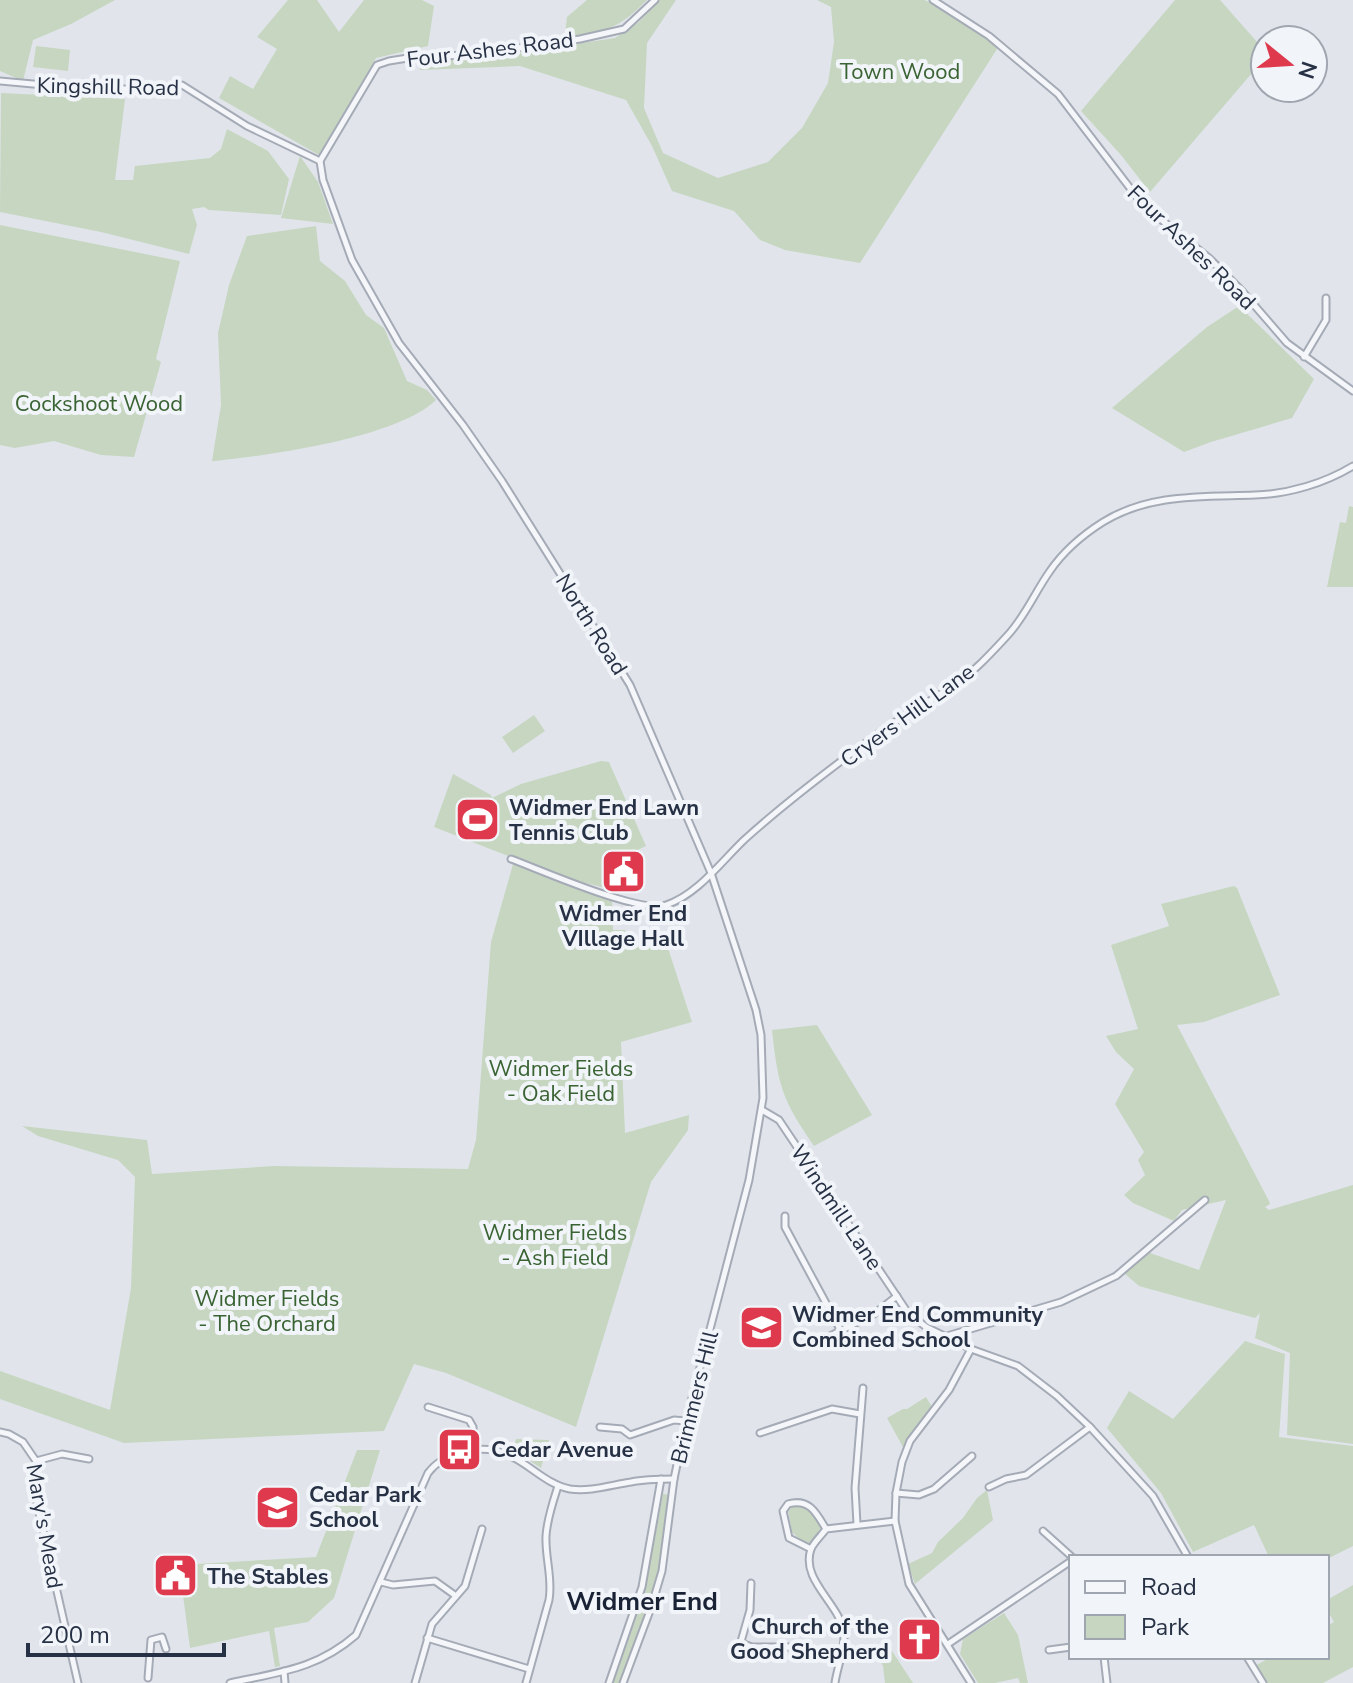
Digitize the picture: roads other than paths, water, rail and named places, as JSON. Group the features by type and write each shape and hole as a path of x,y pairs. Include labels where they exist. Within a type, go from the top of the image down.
{"street":[{"name":"Four Ashes Road","path":"320,161 377,65 414,57 469,55 580,39 624,29 655,0"},
{"name":"Four Ashes Road","path":"933,0 989,36 1058,94 1143,205 1209,258 1287,343 1353,391"},
{"name":"Kingshill Road","path":"0,81 88,89 182,85 247,126 320,161"},
{"name":"North Road","path":"320,161 323,180 352,260 399,343 502,481 612,652 648,722 711,873 756,1010 763,1054 762,1110"},
{"path":"1304,357 1326,320 1326,298"},
{"name":"Cryers Hill Lane","path":"511,859 622,901 647,907 665,906 693,889 759,827 883,731 961,681 1008,635 1066,552 1100,523 1128,507 1170,499 1258,495 1294,489 1335,477 1353,466"},
{"name":"Windmill Lane","path":"762,1110 779,1120 908,1313 926,1327 971,1349 1018,1366 1057,1396 1153,1496 1187,1555"},
{"name":"Brimmers Hill","path":"623,1683 662,1571 674,1479 686,1421 745,1195 762,1110"},
{"path":"946,1336 1061,1302 1116,1276 1205,1200"},
{"path":"785,1216 785,1227 841,1331"},
{"path":"820,1341 874,1314 897,1296"},
{"path":"971,1349 949,1390 910,1441 896,1493 895,1521 909,1584 971,1683"},
{"path":"857,1524 855,1488 863,1388"},
{"path":"428,1407 469,1420 473,1427 474,1451"},
{"path":"760,1433 832,1409 860,1414"},
{"path":"600,1427 622,1429 630,1435 674,1420 686,1421"},
{"path":"989,1487 1026,1475 1090,1427"},
{"name":"Mary's Mead","path":"0,1432 23,1442 36,1461 37,1504 78,1683"},
{"path":"230,1683 259,1680 313,1664 356,1635 428,1473 436,1463 461,1453 494,1450 508,1454 558,1486 585,1490 635,1481 674,1479"},
{"path":"36,1461 62,1454 89,1459"},
{"path":"896,1493 919,1495 934,1489 972,1456"},
{"path":"609,1683 642,1587 661,1479"},
{"path":"526,1683 551,1588 547,1521 558,1486"},
{"path":"811,1549 789,1538 783,1511 788,1504 805,1502 826,1529"},
{"path":"835,1683 844,1635 839,1616 810,1568 811,1549 826,1529 895,1521"},
{"path":"415,1683 432,1624 465,1586 482,1529"},
{"path":"1043,1531 1069,1556"},
{"path":"948,1644 1069,1561"},
{"path":"381,1582 393,1585 435,1581 456,1596"},
{"path":"738,1652 750,1610 751,1583"},
{"path":"148,1678 151,1640 162,1637 166,1649"},
{"path":"427,1638 529,1669"},
{"path":"741,1643 752,1647 797,1647 840,1656"},
{"path":"1049,1650 1069,1647"},
{"path":"1104,1659 1107,1683"},
{"path":"1248,1659 1263,1683"},
{"path":"284,1671 285,1683"}],"place":[{"name":"Widmer End Lawn Tennis Club","path":"478,820"},
{"name":"Widmer End VIllage Hall","path":"623,872"},
{"name":"Widmer End Community Combined School","path":"761,1327"},
{"name":"Cedar Avenue","path":"460,1449"},
{"name":"Cedar Park School","path":"278,1507"},
{"name":"The Stables","path":"176,1576"},
{"name":"Church of the Good Shepherd","path":"920,1639"}],"district":[{"name":"Widmer End","path":"642,1601"}],"park label":[{"name":"Town Wood","path":"900,71"},
{"name":"Cockshoot Wood","path":"99,403"},
{"name":"Widmer Fields - Oak Field","path":"561,1080"},
{"name":"Widmer Fields - Ash Field","path":"555,1244"},
{"name":"Widmer Fields - The Orchard","path":"267,1310"}]}
